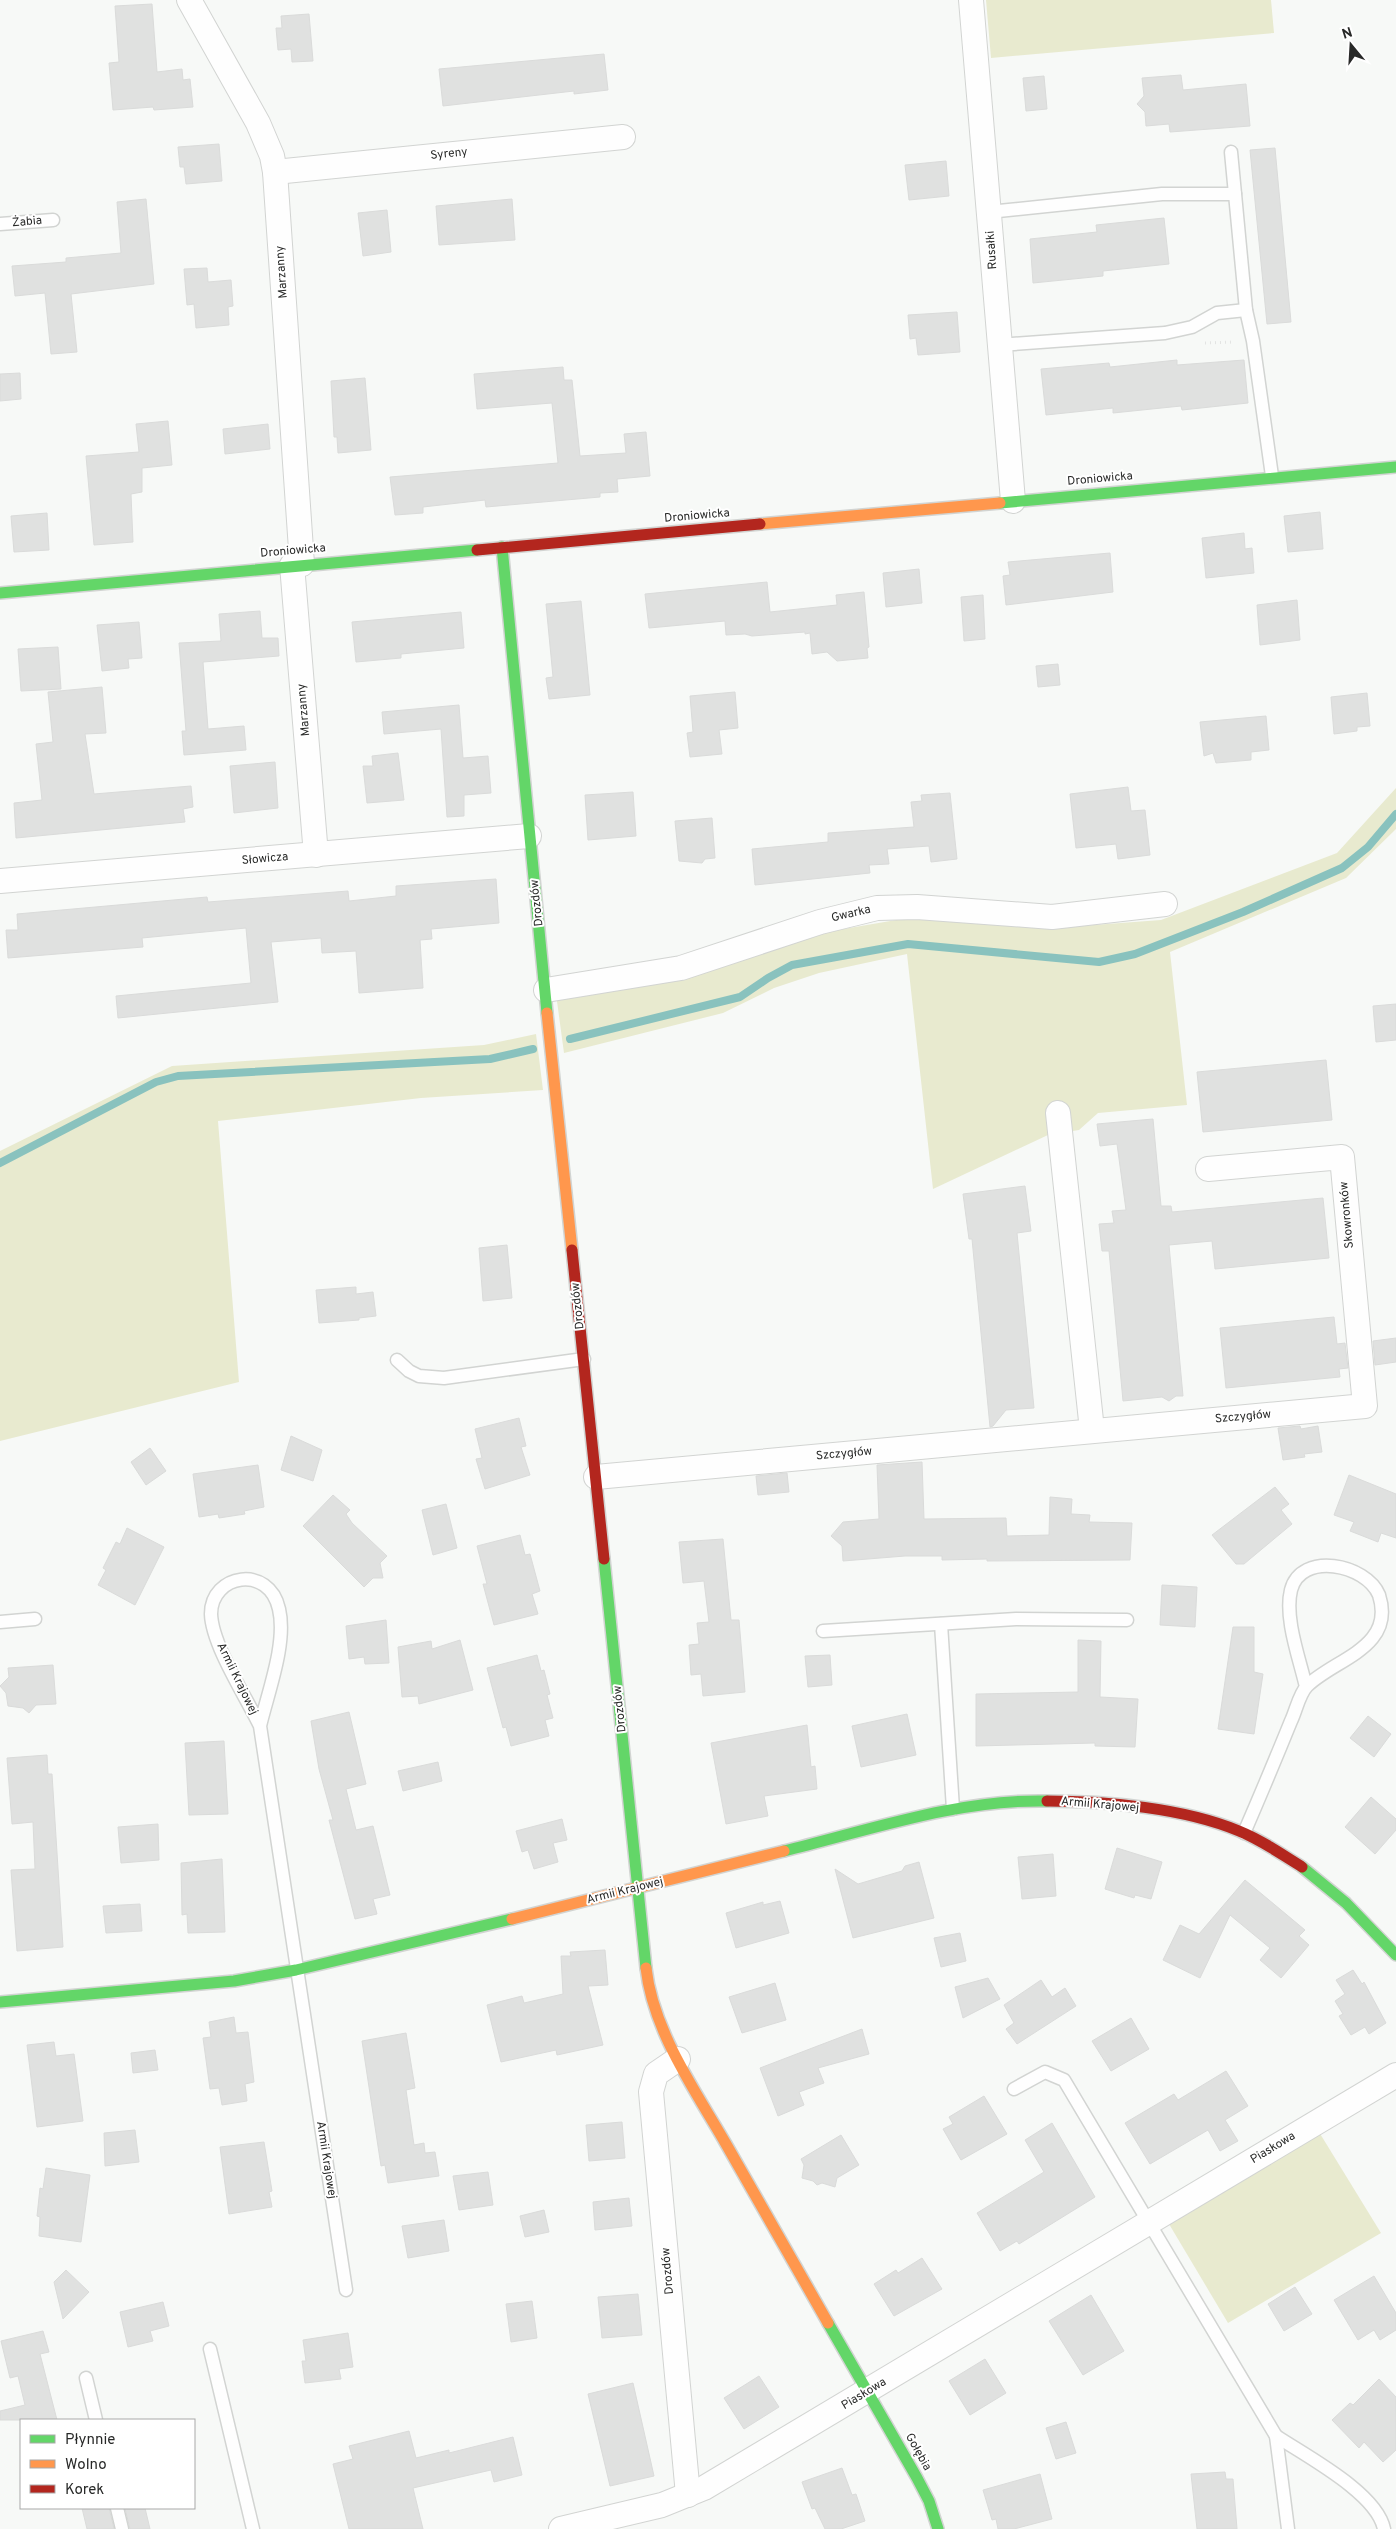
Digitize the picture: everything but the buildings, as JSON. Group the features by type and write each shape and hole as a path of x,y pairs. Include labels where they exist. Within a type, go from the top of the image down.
{"street":[{"name":"Marzanny","path":"190,0 258,123 272,156 275,172 297,565 316,854"},
{"name":"Rusałki","path":"971,0 1013,501"},
{"name":"Syreny","path":"275,172 624,137"},
{"name":"Droniowicka","path":"0,592 1396,466"},
{"name":"Drozdów","path":"502,547 529,836 648,1983 655,2008 678,2060 869,2391"},
{"name":"Słowicza","path":"0,880 529,836"},
{"name":"Gwarka","path":"546,990 681,968 828,920 877,908 917,907 1052,917 1165,904"},
{"path":"1058,1113 1092,1430"},
{"name":"Skowronków","path":"1208,1169 1342,1157 1365,1406"},
{"name":"Szczygłów","path":"596,1477 1365,1406"},
{"name":"Armii Krajowej","path":"0,2002 234,1982 296,1970 638,1888 954,1809 975,1805 1031,1800 1103,1803 1183,1816 1244,1833 1277,1852 1319,1881 1396,1955"},
{"name":"Drozdów","path":"678,2060 656,2074 651,2092 688,2495"},
{"name":"Piaskowa","path":"561,2529 662,2505 688,2495 720,2479 1396,2075"},
{"name":"Gołębia","path":"869,2391 929,2501 938,2529"}],"lane":[{"path":"1231,152 1246,310 1253,341 1272,476"},
{"path":"989,212 1162,194 1235,194"},
{"name":"Żabia","path":"0,224 53,220"},
{"path":"999,345 1165,333 1192,327 1217,314 1246,310"},
{"path":"397,1360 409,1371 419,1376 444,1378 584,1360"},
{"path":"1244,1833 1306,1687 1370,1644 1379,1632 1382,1623 1380,1598 1372,1583 1356,1573 1333,1567 1316,1567 1302,1574 1292,1588 1290,1617 1306,1687"},
{"name":"Armii Krajowej","path":"260,1726 278,1650 281,1622 275,1598 270,1590 263,1583 244,1579 225,1586 217,1594 211,1613 222,1650 260,1726 346,2290"},
{"path":"0,1622 35,1619"},
{"path":"823,1631 1016,1620 1128,1620"},
{"path":"941,1624 954,1809"},
{"path":"1014,2089 1045,2072 1064,2080 1276,2436 1288,2529"},
{"path":"210,2349 253,2529"},
{"path":"86,2378 96,2419"},
{"path":"1276,2436 1364,2496 1379,2513 1384,2529"},
{"path":"116,2509 122,2529"}],"green space":[{"path":"986,0 1271,0 1274,33 991,58"},
{"path":"1396,788 1396,829 1346,878 1170,952 1187,1105 1098,1113 1079,1130 1048,1135 933,1189 907,954 819,973 774,988 723,1013 564,1053 556,994 820,933 908,918 1067,927 1161,920 1337,853"},
{"path":"536,1034 543,1090 421,1098 218,1121 239,1382 0,1441 0,1151 172,1066 484,1045"},
{"path":"1319,2132 1381,2233 1228,2323 1169,2224"}],"waterway":[{"path":"570,1039 740,997 768,978 792,965 908,944 1099,962 1135,954 1243,912 1342,868 1368,847 1396,814"},
{"path":"0,1163 156,1082 178,1076 490,1059 533,1049"}],"traffic: fast":[{"path":"1000,503 1396,467"},
{"path":"502,547 547,1013"},
{"path":"0,593 477,550"},
{"path":"604,1559 646,1968"},
{"path":"784,1851 947,1810 980,1805 1047,1801"},
{"path":"1302,1867 1346,1903 1396,1955"},
{"path":"0,2002 234,1981 296,1970 512,1919"},
{"path":"828,2323 917,2478 929,2501 938,2529"}],"traffic: slow":[{"path":"760,524 1000,503"},
{"path":"547,1013 572,1250"},
{"path":"512,1919 784,1851"},
{"path":"646,1968 657,2014 677,2059 828,2323"}],"traffic: jam":[{"path":"477,550 760,524"},
{"path":"572,1250 604,1559"},
{"path":"1047,1801 1119,1804 1170,1811 1194,1817 1239,1831 1302,1867"}]}
